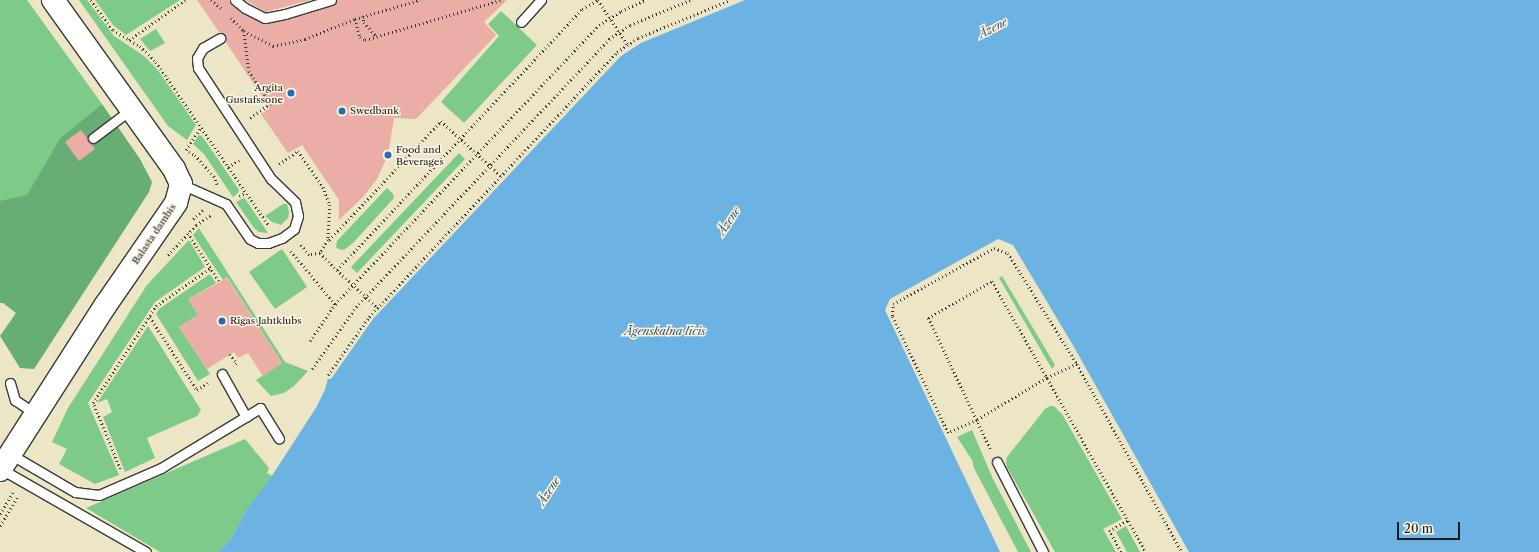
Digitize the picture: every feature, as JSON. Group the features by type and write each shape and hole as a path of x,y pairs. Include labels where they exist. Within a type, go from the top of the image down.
{"street":[{"path":"53,0 130,110 174,169 181,184"},
{"name":"Balasta dambis","path":"4,464 105,306 176,203 181,184"}],"lane":[{"path":"235,0 245,8 265,18 285,14 331,0"},
{"path":"521,22 541,0"},
{"path":"181,184 226,204 250,239 258,243 268,244 282,238 294,229 298,216 295,202 272,179 198,68 197,58 204,48 220,38"},
{"path":"93,138 130,110"},
{"path":"222,374 246,416"},
{"path":"10,383 15,400 36,414"},
{"path":"4,464 75,492 99,495 161,468 260,408 279,439"},
{"path":"997,462 1042,552"},
{"path":"4,464 146,552"}],"path":[{"path":"91,0 113,30 140,46 156,62 245,193"},
{"path":"129,40 185,0"},
{"path":"355,19 360,36 366,40 501,0"},
{"path":"337,270 582,9 598,0 628,45"},
{"path":"310,341 335,304 599,25 620,11 646,0"},
{"path":"312,369 356,307 609,39 630,25 690,0"},
{"path":"328,375 369,318 617,52 638,38 730,0"},
{"path":"363,16 364,22 377,36"},
{"path":"244,31 249,71 271,104 255,115"},
{"path":"328,240 441,122 501,176"},
{"path":"188,233 220,281"},
{"path":"1077,364 1047,378 977,420 948,434 892,316 893,304 994,248 1008,253 1077,364 1182,552"},
{"path":"320,253 378,308"},
{"path":"126,483 93,403 156,306 210,268"},
{"path":"997,462 928,318 992,281 1146,552"},
{"path":"150,317 197,390 237,364 230,354"},
{"path":"1121,552 1109,531 1128,520"}],"green space":[{"path":"0,0 27,0 102,104 60,138 27,196 0,213"},
{"path":"79,0 87,0 114,36 144,56 157,69 196,125 187,140 168,126"},
{"path":"95,0 180,0 126,35 113,25"},
{"path":"501,11 537,45 464,123 441,102 499,36 488,24"},
{"path":"156,29 165,43 150,51 140,39"},
{"path":"102,104 140,159 152,182 149,192 34,369 20,368 0,336 16,313 3,303 0,303 0,201 27,195 60,138"},
{"path":"199,135 202,136 239,190 233,197 204,154 193,144"},
{"path":"459,153 465,159 357,273 351,267"},
{"path":"387,188 393,194 394,198 353,243 344,250 338,249 336,247 337,241"},
{"path":"244,198 268,233 259,232 254,228 236,202"},
{"path":"283,204 287,204 289,212 288,218 281,225 272,222 265,216"},
{"path":"199,228 285,362 308,371 294,386 284,393 271,396 256,380 282,363 227,277 223,280 193,235"},
{"path":"189,240 205,267 155,302 88,403 119,475 95,484 59,464 67,449 52,442 68,408 147,285"},
{"path":"282,249 307,287 275,309 249,272"},
{"path":"210,274 216,283 188,299 198,315 179,327 210,374 198,381 156,314 159,309"},
{"path":"1002,276 1055,365 1052,369 999,278"},
{"path":"148,326 201,410 197,416 147,438 155,458 125,472 103,417 112,412 107,399 97,403"},
{"path":"328,379 346,406 245,512 231,539 218,552 160,552 86,508 245,439 269,468 267,473 272,476 316,408 325,390"},
{"path":"1050,406 1054,406 1062,414 1122,519 1103,529 1116,552 1055,552 1007,467 1007,457 1045,409"},
{"path":"972,430 993,479 1031,552 1018,552 974,468 972,460 957,437"},
{"path":"1126,526 1140,552 1127,552 1116,532"}],"water":[{"path":"745,0 1539,0 1539,552 1189,552 1074,347 1013,245 998,239 890,299 885,310 1000,552 218,552 231,539 245,512 272,476 316,408 325,390 328,379 331,379 373,319 621,56 641,43"}],"building":[{"path":"197,0 229,0 231,5 241,13 266,24 287,20 333,6 337,0 507,0 484,22 496,35 416,119 394,118 388,155 377,179 363,197 339,220 339,200 302,145 288,153 261,114 270,108 225,41 225,35 219,32"},
{"path":"245,0 310,0 266,12"},
{"path":"81,130 95,149 79,161 65,142"},
{"name":"Rīgas Jahtklubs","path":"227,278 282,363 263,376 248,353 238,358 234,352 207,369 179,327 198,315 188,299"}],"place":[{"name":"Argita Gustafssone","path":"291,93"},
{"name":"Swedbank","path":"342,111"},
{"name":"Food and Beverages","path":"388,155"},
{"name":"Rīgas Jahtklubs","path":"222,321"}],"water label":[{"name":"Āzene","path":"993,28"},
{"name":"Āzene","path":"729,221"},
{"name":"Āgenskalna līcis","path":"665,331"},
{"name":"Āzene","path":"549,491"}]}
